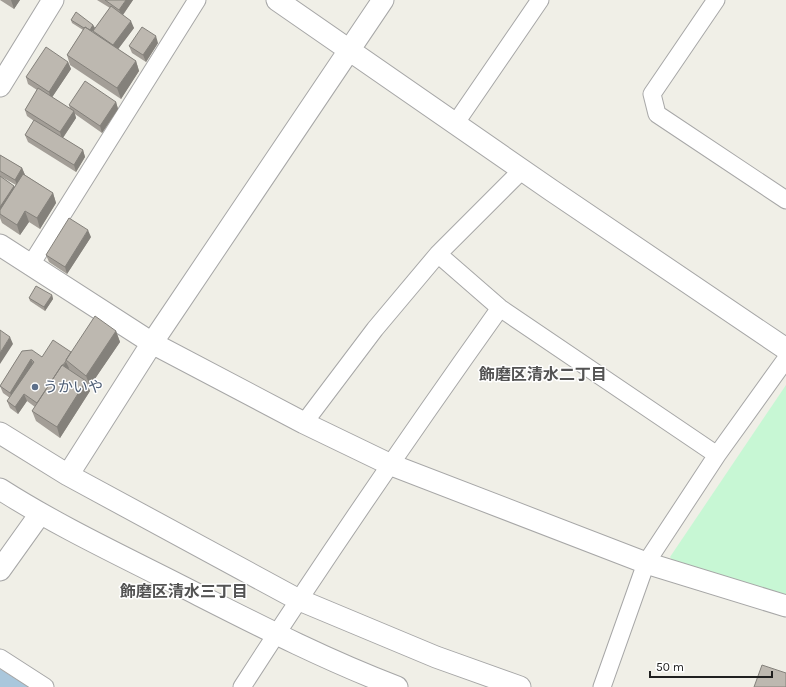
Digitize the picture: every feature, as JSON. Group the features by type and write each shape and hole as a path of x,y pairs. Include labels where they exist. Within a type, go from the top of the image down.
{"street":[{"path":"0,86 53,0"},
{"path":"30,266 197,0"},
{"path":"277,0 455,124 523,169 551,190 786,349"},
{"path":"68,475 152,343 383,0"},
{"path":"455,124 540,0"},
{"path":"716,0 652,94 657,114 786,200"},
{"path":"304,423 375,329 438,254 523,169"},
{"path":"0,245 30,266 152,343 304,423 389,464 646,563 786,606"},
{"path":"438,254 500,308 717,455"},
{"path":"242,687 297,599 389,464 500,308"},
{"path":"602,687 646,563 717,455 786,359"},
{"path":"0,433 68,475 297,599 436,657 520,687"},
{"path":"0,488 40,514 276,634 365,675 397,687"},
{"path":"0,570 40,514"},
{"path":"0,658 45,687"}],"green space":[{"path":"786,385 786,596 674,562 670,557"}],"water":[{"path":"0,669 29,687 0,687"}],"building":[{"path":"105,0 126,0 119,10"},
{"path":"111,6 131,21 113,45 93,31"},
{"path":"76,12 93,25 90,30 71,20"},
{"path":"85,27 136,61 117,88 67,55"},
{"path":"142,27 156,36 143,55 129,46"},
{"path":"46,47 68,62 49,92 26,77"},
{"path":"85,81 116,102 100,126 69,105"},
{"path":"38,88 74,111 60,132 25,110"},
{"path":"34,120 83,150 74,165 25,135"},
{"path":"0,155 22,168 15,180 0,171"},
{"path":"23,174 53,193 37,218 25,211 17,225 0,214 0,210"},
{"path":"0,176 14,186 0,207"},
{"path":"69,218 88,230 65,267 46,255"},
{"path":"36,286 52,295 44,307 29,298"},
{"path":"95,316 116,331 86,376 66,360"},
{"path":"0,330 10,337 0,353"},
{"path":"53,340 71,352 66,361 37,403 24,394 15,407 7,401 34,362 31,359 10,393 0,386 22,351 32,350 42,357"},
{"path":"62,365 86,381 57,427 32,411"},
{"path":"762,665 786,673 786,687 754,687"}],"place":[{"name":"うかいや","path":"35,387"}],"district":[{"name":"飾磨区清水二丁目","path":"543,374"},
{"name":"飾磨区清水三丁目","path":"184,591"}]}
